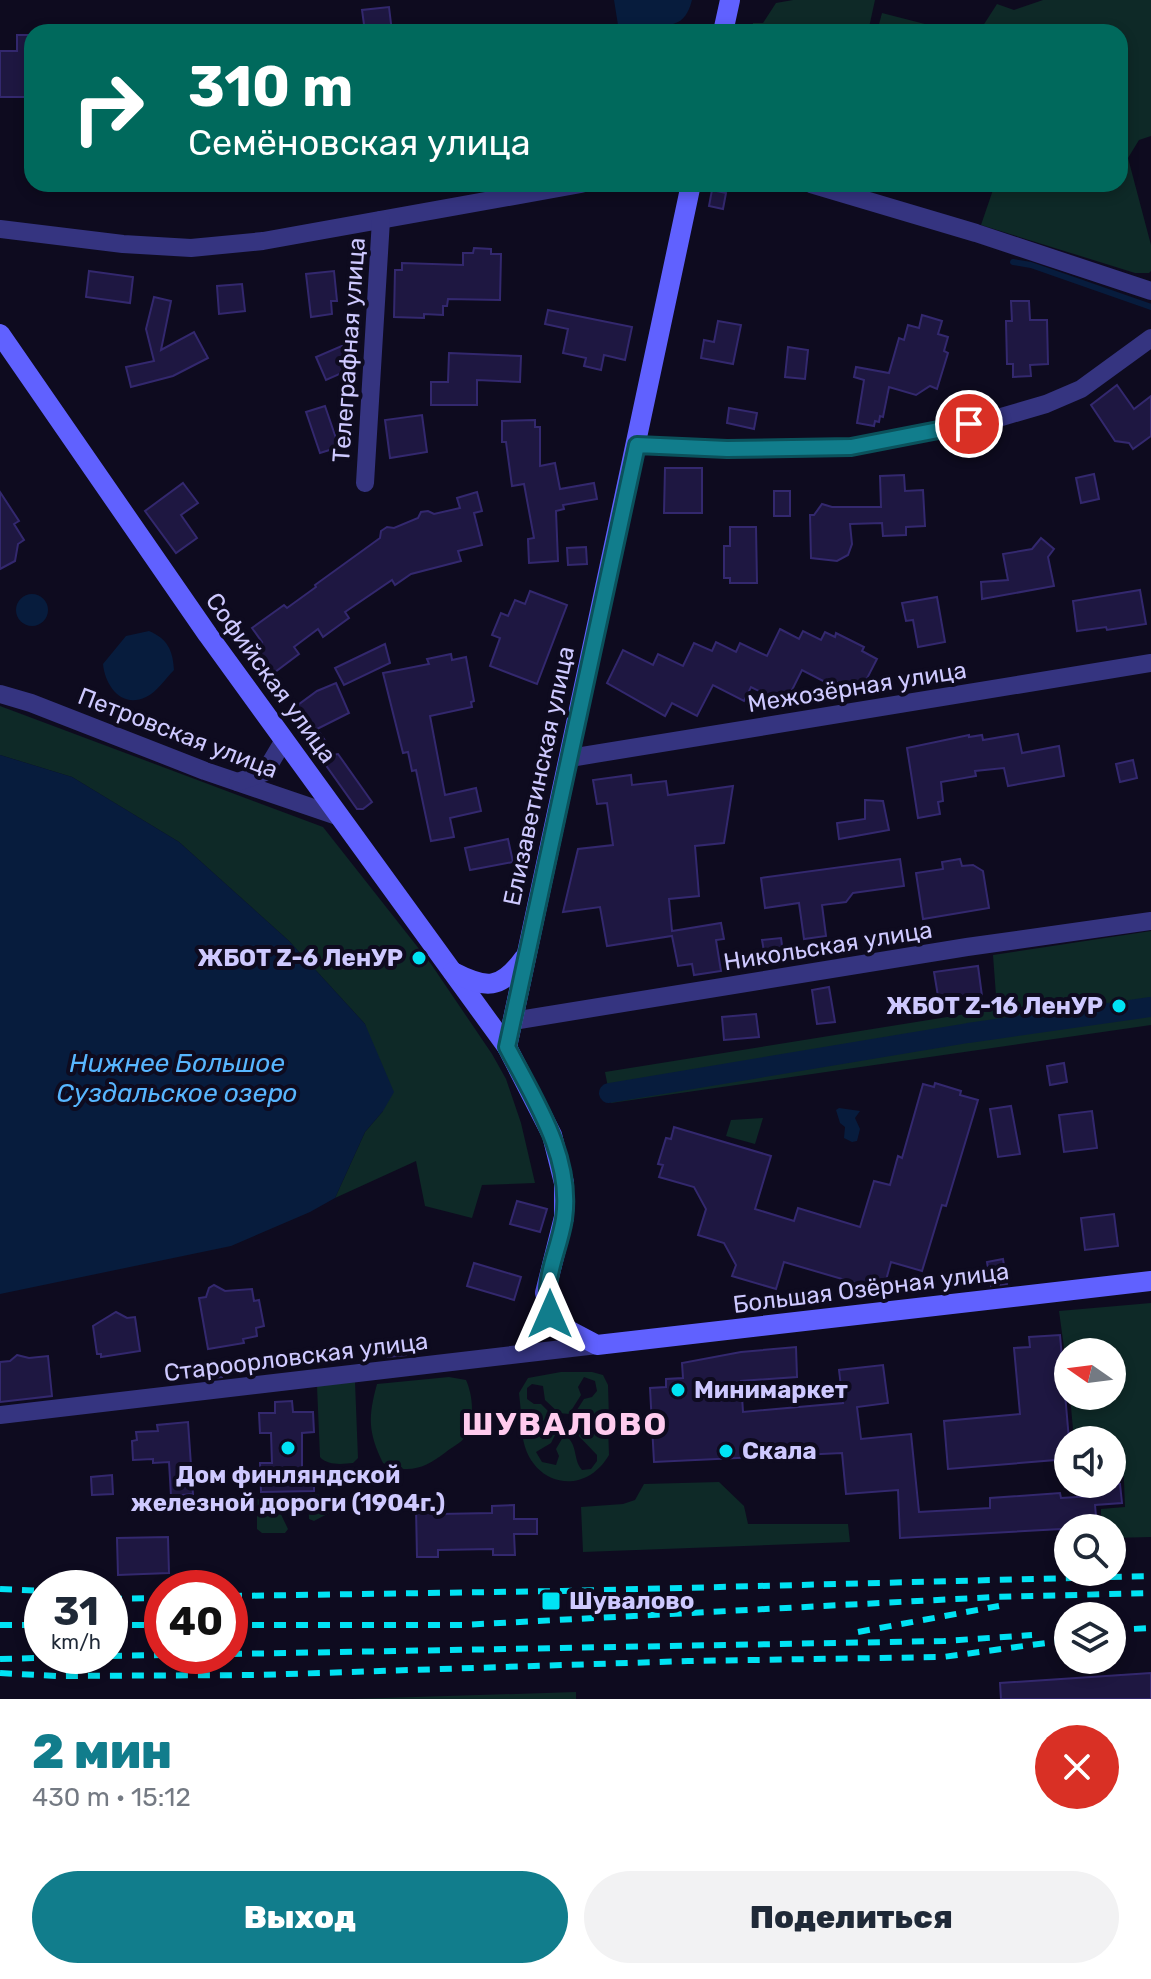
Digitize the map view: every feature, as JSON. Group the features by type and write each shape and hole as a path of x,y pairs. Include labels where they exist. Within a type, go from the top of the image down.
{"street":[{"path":"725,24 730,0"},
{"path":"0,229 123,244 191,248 263,241 537,192"},
{"name":"Елизаветинская улица","path":"507,1047 689,192"},
{"path":"838,192 1005,242 1151,291"},
{"name":"Телеграфная улица","path":"365,483 381,220"},
{"name":"Софийская улица","path":"0,334 208,635 507,1047"},
{"path":"637,445 727,449 851,447 998,418 1046,404 1081,389 1151,338"},
{"name":"Межозёрная улица","path":"570,758 1151,663"},
{"name":"Петровская улица","path":"0,694 340,817"},
{"path":"238,782 265,772 284,740"},
{"name":"Никольская улица","path":"513,1021 967,947 1151,921"},
{"path":"453,972 471,981 487,985 495,983 514,972 528,953"},
{"path":"507,1047 552,1135 564,1183 564,1217 545,1293 550,1314 559,1325 597,1345"},
{"name":"Большая Озёрная улица","path":"597,1345 1151,1281"},
{"name":"Староорловская улица","path":"0,1415 597,1345"}],"green space":[{"path":"793,0 875,0 870,24 753,24 763,23 776,3"},
{"path":"1043,0 1151,0 1151,136 1139,140 1128,158 1128,24 984,24 997,4 1014,10"},
{"path":"882,13 925,24 879,24"},
{"path":"1128,158 1151,245 1151,271 1135,273 981,225 992,192 1128,192"},
{"path":"0,706 323,827 431,964 492,1054 506,1079 521,1123 535,1183 482,1185 472,1218 425,1206 416,1161 335,1198 365,1132 383,1111 365,1024 289,941 179,842 72,777 0,755"},
{"path":"1151,931 1151,1025 611,1103 605,1072 997,1009 993,955"},
{"path":"763,1118 755,1144 726,1136 731,1120"},
{"path":"1151,1303 1151,1537 1126,1538 1126,1514 1101,1514 1101,1509 1125,1507 1126,1426 1073,1426 1071,1410 1126,1410 1126,1338 1063,1338 1059,1311"},
{"path":"561,1372 603,1375 608,1385 609,1419 575,1421 573,1416 584,1399 592,1397 597,1391 595,1381 584,1377 578,1387 581,1395 569,1414 559,1413 545,1400 543,1386 532,1384 527,1388 527,1399 541,1404 553,1416 552,1420 522,1422 519,1393 528,1378"},
{"path":"449,1377 466,1380 470,1393 472,1415 465,1438 424,1466 401,1469 383,1463 374,1442 371,1424 377,1384"},
{"path":"355,1382 358,1458 353,1463 327,1462 320,1457 317,1386"},
{"path":"577,1426 608,1426 609,1455 598,1469 584,1478 556,1480 543,1473 525,1448 522,1429 552,1427 556,1433 551,1443 536,1452 542,1462 556,1465 559,1456 556,1449 563,1437 567,1437 582,1470 591,1469 597,1455 575,1432"},
{"path":"719,1482 744,1506 748,1524 848,1524 850,1542 583,1552 581,1507 623,1504 635,1500 644,1484"},
{"path":"311,1494 332,1496 331,1512 314,1521 309,1519 308,1499"},
{"path":"257,1499 274,1500 288,1529 285,1533 262,1533 257,1529"},
{"path":"576,1692 576,1699 352,1699"}],"water":[{"path":"614,0 692,0 678,22 618,24"},
{"path":"32,594 43,599 48,610 43,621 32,626 21,621 16,610 21,599"},
{"path":"149,631 168,646 174,670 150,695 129,700 111,687 103,664 126,636"},
{"name":"Нижнее Большое Суздальское озеро","path":"0,755 72,777 179,842 289,941 365,1024 394,1092 365,1132 335,1198 231,1246 0,1294"},
{"path":"836,1110 860,1111 855,1118 860,1129 857,1141 844,1138 845,1127 840,1123"}],"building":[{"path":"389,7 391,24 364,24 362,10"},
{"path":"17,35 24,35 24,97 0,97 0,51 17,51"},
{"path":"712,192 726,193 723,209 709,206"},
{"path":"474,248 491,249 491,254 501,254 500,300 448,299 447,306 443,306 443,315 394,317 395,270 402,270 402,263 463,265 463,253 473,253"},
{"path":"89,271 133,277 130,303 86,297"},
{"path":"334,271 337,301 331,301 332,314 311,317 306,274"},
{"path":"242,284 245,311 219,314 217,286"},
{"path":"154,297 171,301 161,350 194,332 208,358 173,376 131,387 126,367 154,361 146,329"},
{"path":"1011,301 1029,301 1030,320 1047,320 1048,364 1030,365 1031,376 1013,377 1013,364 1007,364 1006,321 1012,321"},
{"path":"548,310 632,327 625,360 604,355 601,370 584,366 586,358 563,353 568,329 545,324"},
{"path":"922,315 942,321 938,334 948,337 944,351 948,353 937,389 930,386 916,395 889,387 883,417 880,416 879,422 875,421 874,426 857,423 864,380 854,377 856,367 889,373 899,338 904,340 908,325 919,328"},
{"path":"718,321 741,325 733,364 701,358 704,340 714,342"},
{"path":"344,345 346,349 354,345 360,365 326,380 316,357"},
{"path":"788,347 808,350 805,379 785,377"},
{"path":"449,353 521,356 520,382 477,380 477,405 431,405 431,382 448,382"},
{"path":"1117,385 1134,409 1151,396 1151,436 1133,449 1129,443 1115,441 1091,405"},
{"path":"325,406 339,447 320,453 306,412"},
{"path":"729,408 757,413 754,429 727,423"},
{"path":"422,415 427,452 390,458 385,420"},
{"path":"535,420 535,427 540,427 540,466 555,463 560,489 594,483 597,499 563,505 564,509 556,511 558,561 529,563 528,539 534,538 524,484 512,486 506,442 502,442 502,421"},
{"path":"665,468 702,468 702,513 664,513"},
{"path":"1094,474 1099,499 1081,503 1076,478"},
{"path":"904,475 905,491 923,490 925,526 906,527 906,535 883,536 882,523 850,524 852,544 848,555 837,561 811,558 810,515 814,515 822,504 832,507 881,507 880,476"},
{"path":"183,483 198,503 181,515 197,538 176,553 145,511"},
{"path":"774,491 790,491 790,516 774,516"},
{"path":"0,492 19,521 14,524 24,540 18,544 15,561 0,569"},
{"path":"477,492 482,511 474,513 482,545 458,551 461,561 411,574 395,585 392,580 345,612 349,618 323,637 318,629 294,647 299,654 263,681 244,655 262,642 252,628 316,587 380,538 381,531 387,527 394,528 418,518 421,512 434,514 460,508 457,498"},
{"path":"730,527 756,527 757,583 730,583 730,578 724,578 724,546 730,546"},
{"path":"1041,538 1054,549 1048,557 1054,586 982,599 981,582 1008,580 1003,554 1032,549"},
{"path":"586,547 587,564 568,565 567,548"},
{"path":"1140,590 1146,624 1077,631 1073,601"},
{"path":"530,591 567,605 537,684 490,666 500,638 492,635 501,613 508,616 515,600 525,604"},
{"path":"937,597 945,642 918,647 913,620 906,621 902,603"},
{"path":"780,629 799,639 803,631 821,640 825,632 835,637 836,633 864,647 862,651 877,659 859,694 835,681 833,686 802,670 785,704 751,687 744,701 713,685 697,716 672,703 665,716 607,683 623,650 653,665 658,654 683,666 694,643 712,651 716,642 736,652 740,643 767,656"},
{"path":"385,644 390,663 344,685 335,668"},
{"path":"451,654 452,660 466,657 474,701 471,702 472,707 430,716 445,795 476,788 481,811 450,818 454,837 431,841 416,770 412,771 408,752 403,753 383,673 429,664 427,659"},
{"path":"336,683 349,713 317,729 326,742 314,750 287,713 317,691"},
{"path":"1018,734 1022,753 1059,746 1064,776 1008,786 1004,768 975,771 976,776 941,782 943,801 938,802 940,814 918,818 907,748 969,735 982,735 983,740"},
{"path":"338,754 372,802 363,809 357,809 320,757"},
{"path":"1133,760 1137,778 1120,782 1116,764"},
{"path":"631,775 632,785 666,781 668,795 733,786 724,843 695,846 699,896 669,899 672,931 721,923 724,939 716,940 721,971 694,975 692,964 678,966 672,936 607,946 600,907 563,912 578,849 613,845 607,803 597,804 593,780"},
{"path":"865,800 883,801 889,830 839,839 837,823 865,819"},
{"path":"508,839 513,862 470,870 465,848"},
{"path":"900,859 904,886 853,893 846,902 822,905 826,936 804,939 799,903 765,908 761,878"},
{"path":"960,859 962,866 973,865 983,871 989,908 923,919 916,873 943,869 942,862"},
{"path":"781,938 784,960 766,963 762,940"},
{"path":"978,966 982,996 939,1002 934,972"},
{"path":"829,987 835,1022 817,1024 812,990"},
{"path":"756,1014 759,1037 724,1040 722,1017"},
{"path":"1064,1063 1067,1082 1050,1085 1047,1066"},
{"path":"935,1083 978,1100 946,1206 942,1205 922,1271 891,1262 883,1291 784,1262 776,1289 732,1276 736,1265 724,1243 698,1235 706,1209 694,1187 659,1177 663,1165 658,1164 666,1138 671,1139 674,1127 771,1156 755,1209 794,1221 798,1208 860,1227 874,1181 890,1185 898,1156 902,1158 923,1084 934,1087"},
{"path":"1011,1106 1020,1154 998,1157 990,1109"},
{"path":"1092,1111 1097,1148 1064,1152 1059,1115"},
{"path":"517,1201 547,1209 540,1232 510,1224"},
{"path":"1114,1214 1118,1246 1085,1250 1081,1218"},
{"path":"1003,1259 1007,1284 991,1286 987,1262"},
{"path":"474,1263 521,1277 514,1300 467,1286"},
{"path":"214,1285 225,1291 252,1289 254,1301 259,1300 264,1326 256,1328 257,1336 243,1339 244,1343 208,1349 199,1298 206,1297 209,1288"},
{"path":"116,1312 127,1318 135,1317 140,1351 101,1357 97,1354 93,1326"},
{"path":"1060,1335 1060,1338 1054,1338 1054,1410 1066,1410 1068,1426 1054,1426 1054,1460 948,1469 944,1421 1020,1414 1014,1348 1030,1347 1029,1337"},
{"path":"404,1339 406,1355 388,1357 387,1341"},
{"path":"796,1347 797,1377 741,1381 743,1412 843,1403 839,1370 883,1365 888,1403 857,1407 861,1439 911,1434 919,1512 990,1508 990,1498 1054,1493 1054,1498 1121,1498 1122,1503 1095,1505 1096,1514 1054,1514 1054,1529 900,1538 898,1490 846,1494 842,1453 654,1462 650,1388 666,1387 666,1379 683,1378 682,1363 741,1352"},
{"path":"17,1355 29,1358 48,1356 52,1396 0,1402 0,1362 10,1361"},
{"path":"220,1361 222,1377 201,1379 199,1364"},
{"path":"292,1401 293,1412 313,1412 314,1432 302,1433 302,1471 314,1471 314,1491 261,1492 260,1463 272,1463 271,1433 260,1433 259,1413 275,1413 275,1402"},
{"path":"188,1422 193,1494 171,1496 169,1462 133,1460 132,1441 137,1440 136,1432 158,1431 157,1425"},
{"path":"112,1475 113,1494 92,1495 91,1477"},
{"name":"Шувалово","path":"514,1505 514,1519 537,1519 537,1534 514,1534 515,1555 493,1555 493,1549 438,1550 438,1557 417,1557 416,1507 438,1507 439,1514 492,1513 492,1506"},
{"path":"168,1537 169,1570 144,1570 144,1574 128,1575 128,1570 118,1570 117,1538"},
{"path":"1151,1673 1151,1699 1001,1699 1000,1683"}],"waterway":[{"path":"1013,262 1031,265 1151,307"},
{"path":"609,1093 968,1033 1151,1007"}],"railway":[{"path":"248,1596 1151,1576"},
{"path":"0,1589 24,1590"},
{"path":"248,1625 462,1625 994,1597 1151,1593"},
{"path":"128,1599 144,1598"},
{"path":"858,1632 999,1606"},
{"path":"0,1625 24,1625"},
{"path":"128,1625 144,1625"},
{"path":"1126,1629 1151,1628"},
{"path":"248,1654 944,1641 1032,1635"},
{"path":"0,1673 56,1676 258,1675 688,1661 943,1657 1054,1642"},
{"path":"128,1656 144,1655"},
{"path":"0,1659 24,1658"}],"place":[{"name":"ЖБОТ Z-6 ЛенУР","path":"419,958"},
{"name":"ЖБОТ Z-16 ЛенУР","path":"1119,1006"},
{"name":"Минимаркет","path":"678,1390"},
{"name":"Дом финляндской железной дороги (1904г.)","path":"288,1448"},
{"name":"Скала","path":"726,1451"},
{"name":"Шувалово","path":"551,1601"}],"district":[{"name":"ШУВАЛОВО","path":"565,1424"}],"route":[{"path":"550,1314 545,1293 564,1217 564,1183 552,1135 507,1047 637,445 727,449 851,447 969,424"}]}
